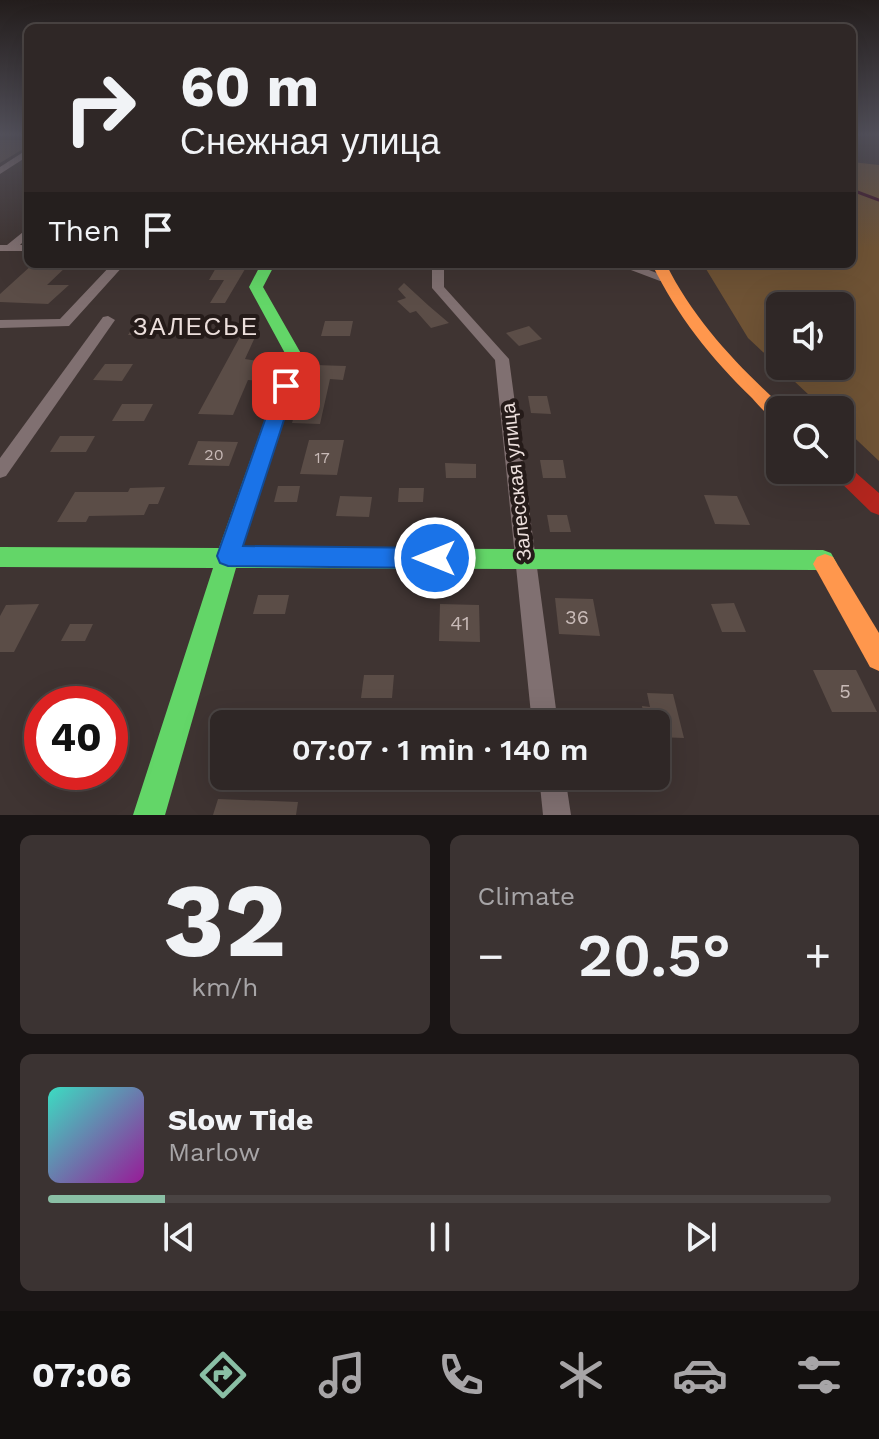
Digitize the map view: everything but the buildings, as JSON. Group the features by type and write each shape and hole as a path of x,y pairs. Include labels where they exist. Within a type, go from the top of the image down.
{"street":[{"path":"5,248 24,234"},
{"path":"0,324 64,323 115,268"},
{"path":"149,815 228,556 295,357 256,287 266,268"},
{"name":"Залесская улица","path":"438,268 438,288 502,359 543,710"},
{"path":"662,271 700,334 766,401"},
{"path":"0,471 108,320"},
{"path":"854,483 879,506"},
{"path":"0,557 823,560 879,658"},
{"path":"554,790 557,815"}],"shaded area":[{"path":"856,173 879,173 879,461 854,437 854,396 810,396 793,380 854,380 854,292 766,292 766,355 748,338 705,268 856,268"}],"waterway":[{"path":"856,191 879,200"}],"traffic: fast":[{"path":"149,815 228,556 295,357 256,287 266,268"},
{"path":"0,557 823,560 825,564"}],"traffic: slow":[{"path":"661,268 696,327 766,402"},
{"path":"825,564 879,658"}],"traffic: jam":[{"path":"854,483 879,506"}],"district":[{"name":"ЗАЛЕСЬЕ","path":"196,327"}],"route":[{"path":"286,386 228,556 435,558"}]}
